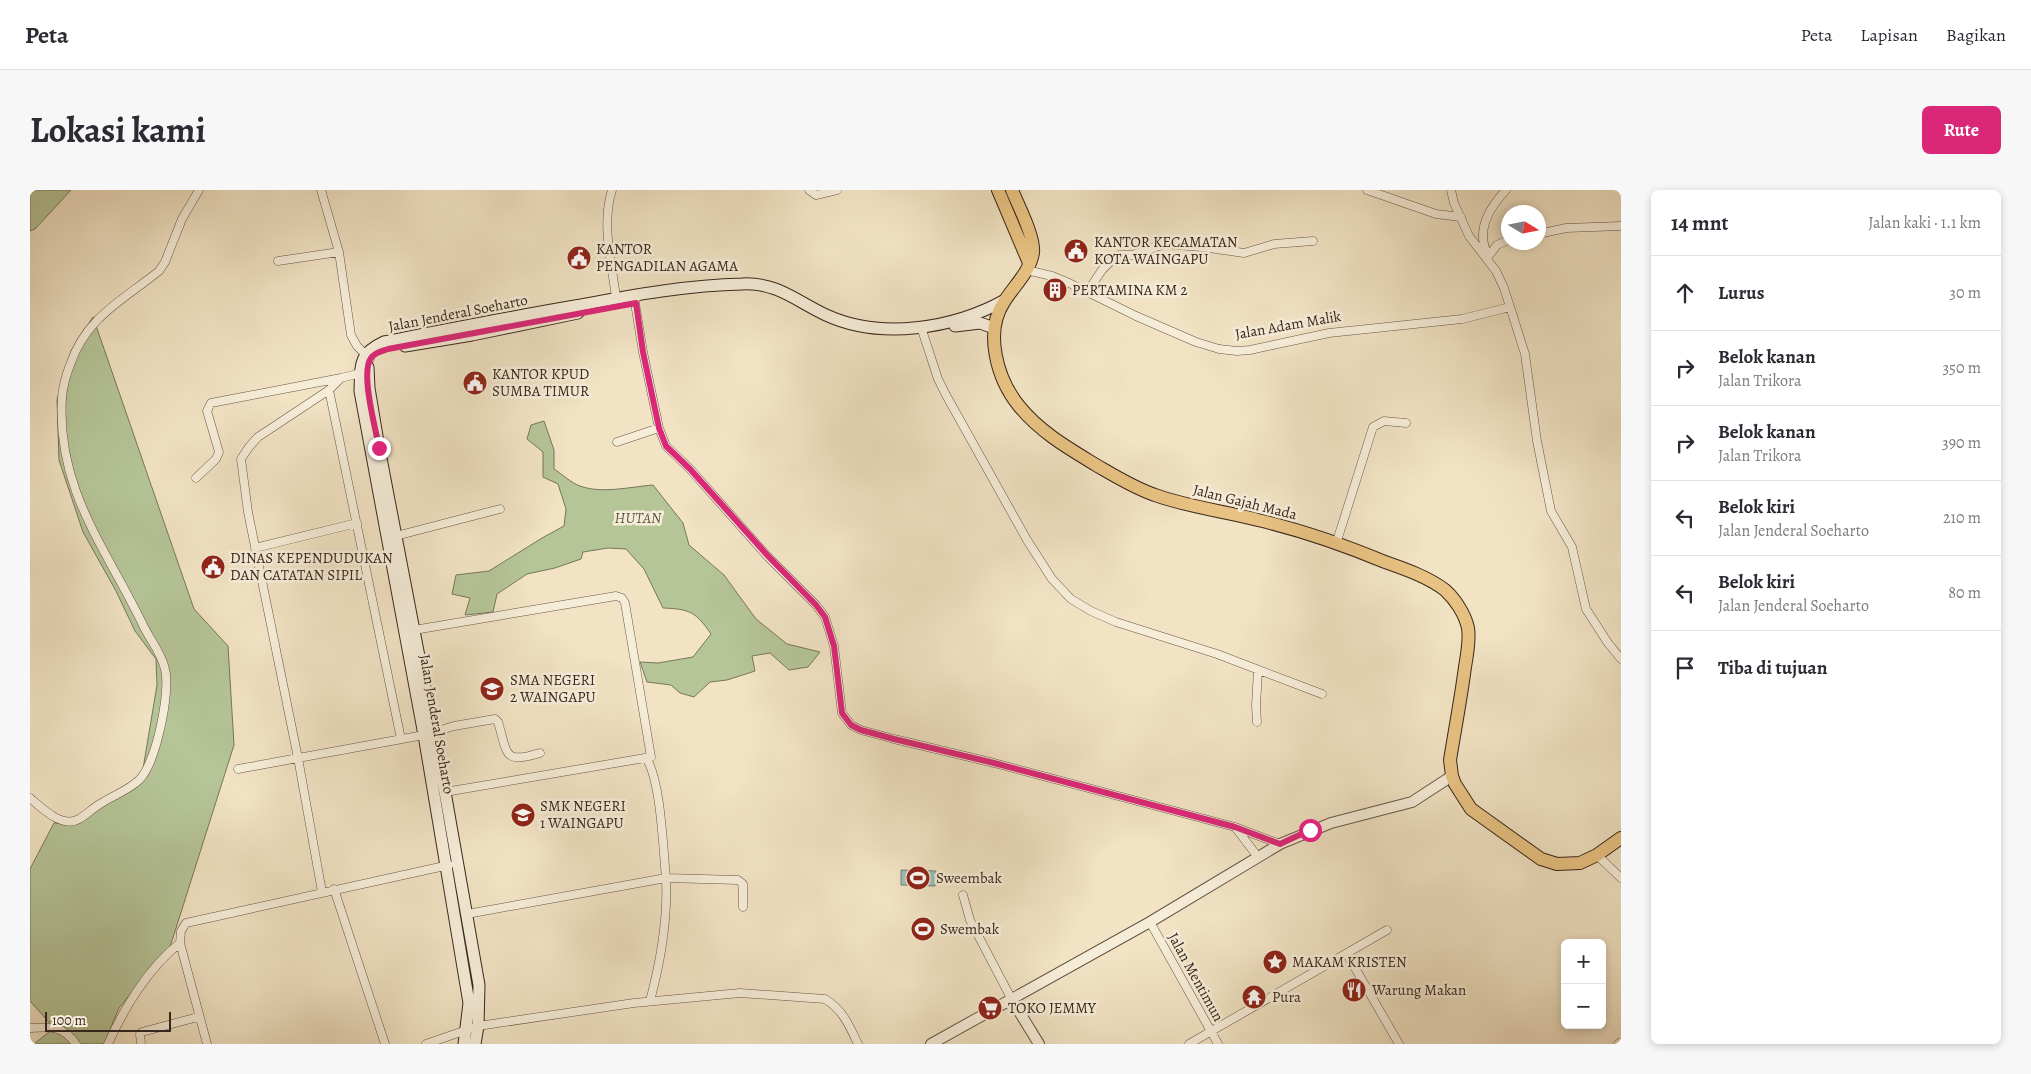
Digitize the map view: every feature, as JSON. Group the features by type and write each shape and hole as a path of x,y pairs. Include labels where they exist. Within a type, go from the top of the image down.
{"highway":[{"path":"998,190 1028,266"},
{"path":"1012,190 1032,245 1033,253 1028,266"},
{"name":"Jalan Gajah Mada","path":"1028,266 998,312 994,328 996,352 1001,373 1013,398 1038,426 1061,444 1117,478 1153,495 1188,505 1276,524 1336,544 1411,572 1444,589 1453,598 1468,628 1468,639 1451,754 1452,776"},
{"path":"1452,776 1458,791 1471,809 1541,859 1557,864 1572,864 1597,855 1621,838"}],"main road":[{"name":"Jalan Jenderal Soeharto","path":"464,1044 469,1002 445,792 428,734 414,630 360,391 367,356 372,348 384,342 636,299 755,283 776,288 841,321 862,326 922,330 980,324 994,328"},
{"name":"Jalan Jenderal Soeharto","path":"509,322 616,298 636,299"},
{"name":"Jalan Jenderal Soeharto","path":"922,330 968,316 1005,300"},
{"name":"Jalan Jenderal Soeharto","path":"392,537 452,864 466,914 479,985 478,1026 475,1044"}],"street":[{"path":"30,798 60,820 71,822 78,820 105,800 138,781 146,771 155,751 167,686 165,670 158,650 147,634 79,503 63,435 62,396 71,360 85,334 103,313 159,271 167,258 182,219 200,190"},
{"path":"321,190 339,252 351,335 356,346 367,356"},
{"path":"612,190 607,222 616,298"},
{"path":"809,190 816,195 836,190"},
{"path":"1367,190 1436,214 1461,217"},
{"path":"1451,190 1454,203 1469,236 1496,271 1510,307 1525,354 1537,441 1551,511 1572,547 1586,609 1621,659"},
{"path":"1487,257 1484,245 1484,228 1493,204 1506,190"},
{"path":"1546,232 1566,228 1621,226"},
{"path":"1088,291 1102,270 1119,256 1137,254 1165,244 1244,253 1274,244 1313,241"},
{"path":"1487,257 1497,245 1501,243"},
{"path":"278,262 339,252"},
{"name":"Jalan Adam Malik","path":"1028,266 1088,291 1136,316 1196,342 1219,350 1237,352 1330,332 1462,319 1510,307"},
{"path":"636,299 643,352 659,428 666,446 690,469 825,617 834,646 842,713 851,725 861,730 948,756 1136,800 1235,827 1280,844"},
{"path":"922,330 938,379 946,395 1011,513 1046,570 1064,593 1077,604 1116,622 1210,651 1322,694"},
{"path":"196,478 216,459 219,452 206,411 211,403 364,372"},
{"path":"322,892 298,758 240,468 242,455 258,438 329,390 341,378"},
{"path":"329,390 401,739"},
{"path":"1336,544 1373,427 1384,421 1406,423"},
{"path":"617,442 659,428"},
{"path":"392,537 500,509"},
{"path":"255,548 357,524"},
{"path":"414,630 616,596 622,598 652,755 646,758 445,792"},
{"path":"1257,722 1258,670"},
{"path":"238,769 428,734 454,726 495,719 498,722 507,751 512,757 519,759 540,753"},
{"path":"646,758 651,766 656,789 666,878 667,915 660,959 650,1001"},
{"path":"932,1044 1150,922 1280,844 1331,823 1412,802 1452,776"},
{"path":"1235,827 1258,857"},
{"path":"1597,855 1621,878"},
{"path":"206,1044 180,943 181,931 186,923 452,864"},
{"path":"466,914 666,878 738,880 743,884 743,907"},
{"path":"334,890 385,1044"},
{"path":"963,894 970,920 1012,1000 1039,1044"},
{"name":"Jalan Mentimun","path":"1150,922 1218,1044"},
{"path":"1189,1044 1387,930"},
{"path":"108,1044 136,993 168,953 180,943"},
{"path":"1347,954 1399,1044"},
{"path":"426,1044 478,1026 650,1001 740,992 825,999 836,1005 845,1015 858,1044"},
{"path":"141,1044 139,1039 142,1032 198,1017"},
{"path":"30,1028 61,1029 69,1034 76,1044"}],"green space":[{"path":"30,190 71,190 35,229 30,231"},
{"path":"93,317 194,609 228,646 234,745 170,947 119,1008 104,1044 34,1044 54,1028 30,1001 30,869 54,823 74,824 138,778 143,769 157,685 156,659 135,631 116,591 83,532 59,460 57,400 71,351"},
{"name":"HUTAN","path":"544,421 554,450 554,469 573,483 597,490 653,485 683,523 689,545 724,575 756,619 787,644 820,652 808,667 789,670 770,653 752,656 755,671 727,680 710,682 694,697 680,693 671,685 647,682 640,662 658,663 693,657 711,634 701,621 691,613 680,609 663,608 644,569 626,549 608,548 583,552 581,559 555,568 527,574 497,594 493,612 465,615 470,598 452,594 456,575 489,571 564,526 566,509 558,484 543,477 543,452 527,439 531,425"}],"water":[{"name":"Sweembak","path":"901,870 936,871 935,886 901,885"}],"place":[{"name":"KANTOR KECAMATAN KOTA WAINGAPU","path":"1076,251"},
{"name":"KANTOR PENGADILAN AGAMA","path":"579,258"},
{"name":"PERTAMINA KM 2","path":"1055,290"},
{"name":"KANTOR KPUD SUMBA TIMUR","path":"475,383"},
{"name":"DINAS KEPENDUDUKAN DAN CATATAN SIPIL","path":"213,567"},
{"name":"SMA NEGERI 2 WAINGAPU","path":"492,689"},
{"name":"SMK NEGERI 1 WAINGAPU","path":"523,815"},
{"name":"Sweembak","path":"918,878"},
{"name":"Swembak","path":"923,929"},
{"name":"MAKAM KRISTEN","path":"1275,962"},
{"name":"Warung Makan","path":"1354,990"},
{"name":"Pura","path":"1254,997"},
{"name":"TOKO JEMMY","path":"990,1008"}],"route":[{"path":"379,448 367,372 370,359 377,352 636,303 643,352 659,428 666,446 690,469 718,502 816,605 825,617 834,646 842,713 851,725 861,730 894,739 994,763 1235,827 1280,844 1310,830"}]}
